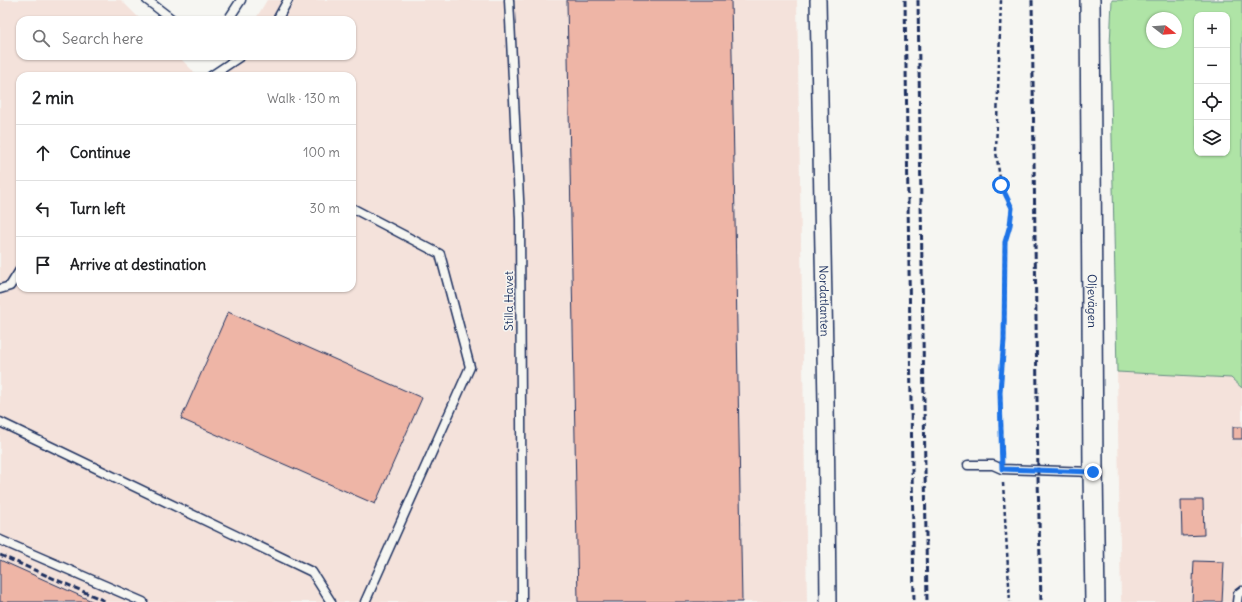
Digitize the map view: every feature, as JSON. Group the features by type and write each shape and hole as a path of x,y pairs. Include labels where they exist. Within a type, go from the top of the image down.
{"street":[{"name":"Nordatlanten","path":"818,0 826,396 828,602"},
{"name":"Oljevägen","path":"1090,0 1093,472 1096,602"}],"lane":[{"path":"147,0 168,16"},
{"path":"231,16 241,0"},
{"path":"279,16 288,0"},
{"name":"Stilla Havet","path":"509,0 520,219 522,602"},
{"path":"217,72 235,60"},
{"path":"356,210 440,254 470,367 365,602"},
{"path":"0,289 10,286 16,276"},
{"path":"0,422 312,572 331,602"},
{"path":"968,465 993,465 1002,469 1093,472"},
{"path":"0,540 143,602"},
{"path":"1237,602 1238,594 1242,591"}],"path":[{"path":"1001,0 996,152 1001,185 1012,208 1010,225 1005,242 1004,340 1000,392 1002,469 1010,602"}],"shaded area":[{"path":"0,0 121,0 137,16 16,16 16,60 182,60 194,72 16,72 16,292 356,292 356,72 223,72 230,60 356,60 356,16 257,16 267,0 797,0 807,602 0,602"},
{"path":"1117,372 1231,378 1242,388 1242,602 1121,602"}],"green space":[{"path":"1112,0 1242,0 1242,388 1231,378 1117,372 1110,46"}],"building":[{"path":"567,0 731,0 742,602 578,602"},
{"path":"228,312 422,398 375,504 181,419"},
{"path":"1233,427 1242,427 1242,439 1233,439"},
{"path":"1181,500 1203,500 1204,535 1182,536"},
{"path":"0,560 94,602 0,602"},
{"path":"1194,561 1224,562 1222,602 1192,602"}],"railway":[{"path":"905,0 914,602"},
{"path":"918,0 927,602"},
{"path":"1032,0 1041,602"},
{"path":"0,555 107,602"}],"route":[{"path":"1001,185 1012,208 1010,225 1005,242 1004,340 1000,392 1002,469 1093,472"}]}
